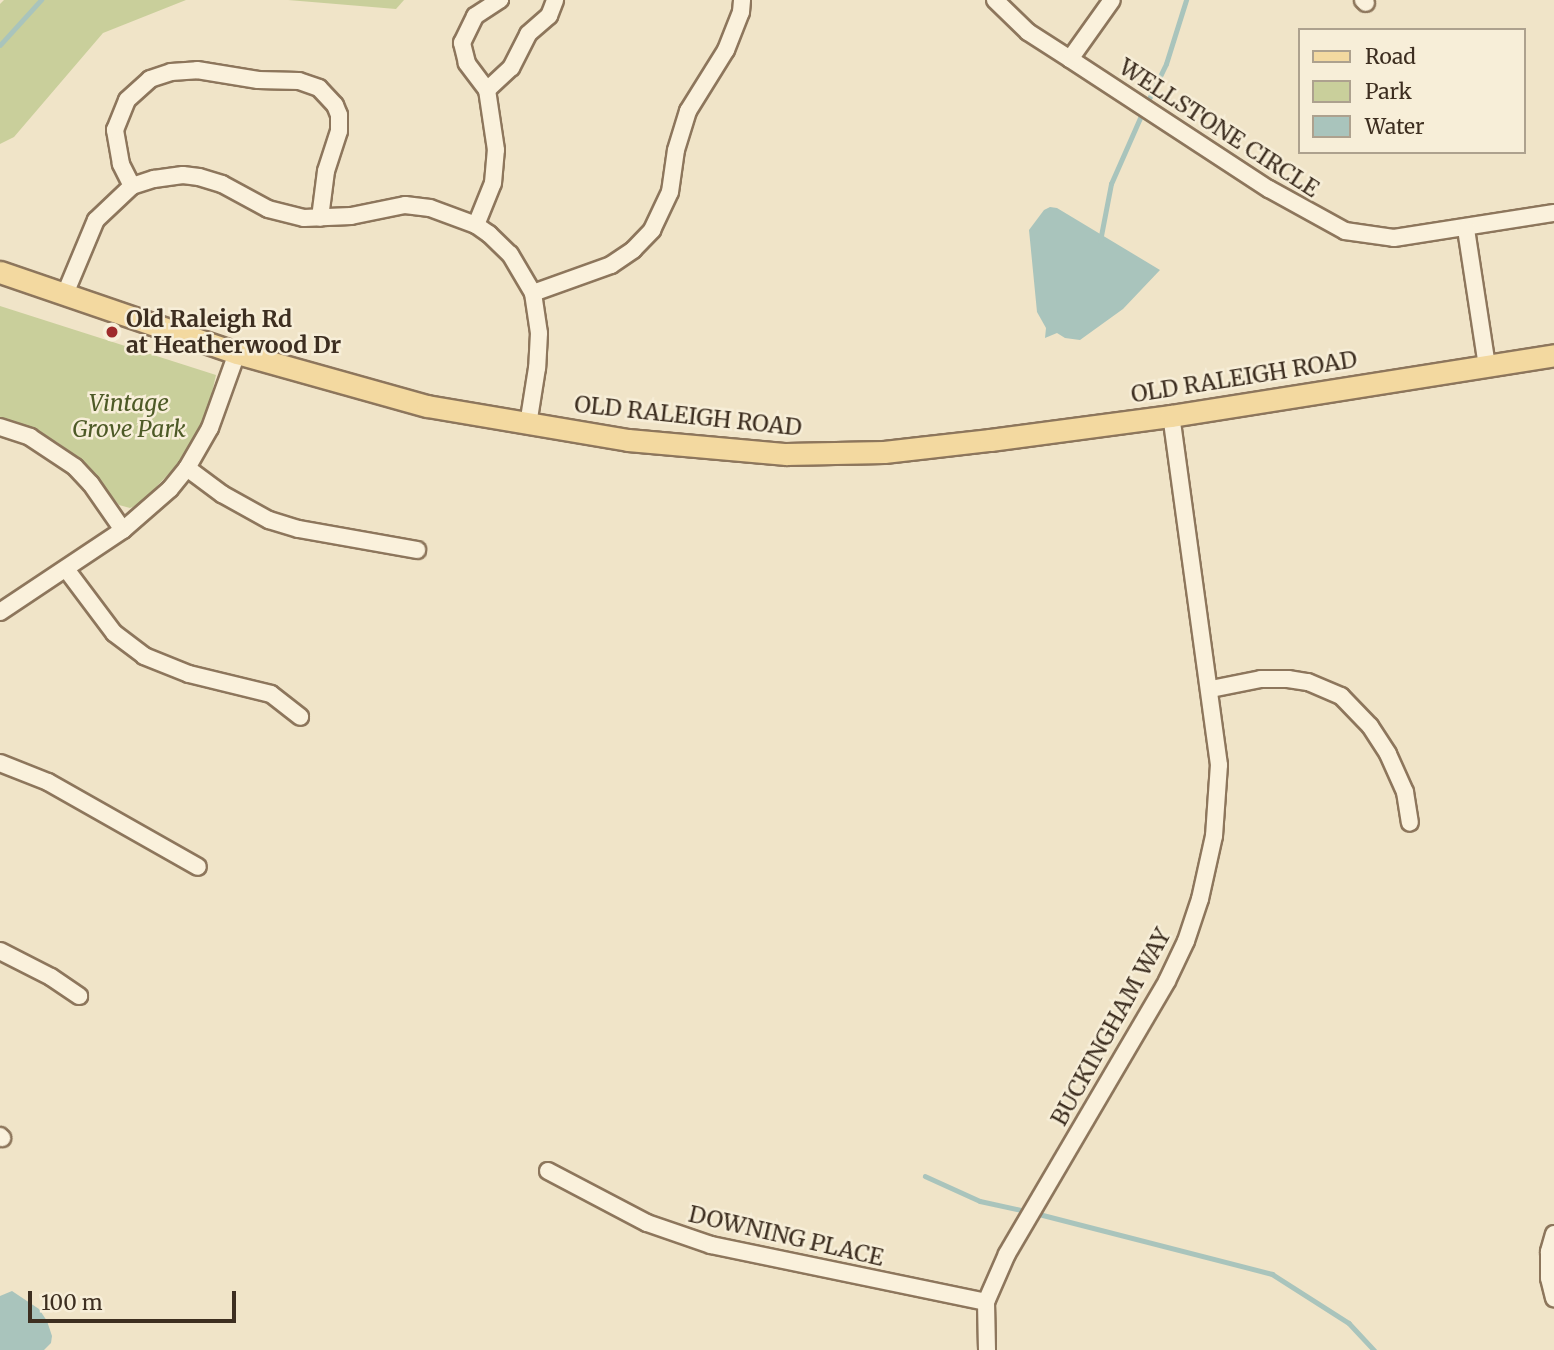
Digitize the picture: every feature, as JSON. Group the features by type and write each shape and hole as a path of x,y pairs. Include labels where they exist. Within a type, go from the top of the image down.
{"main road":[{"name":"OLD RALEIGH ROAD","path":"0,272 237,352 427,406 628,440 800,455 931,447 1171,416 1554,355"}],"street":[{"path":"477,225 488,200 495,169 495,134 487,90 467,63 463,43 475,16 500,0"},
{"path":"487,90 511,68 528,34 549,16 555,0"},
{"path":"533,293 611,265 633,250 652,230 670,192 676,150 688,111 700,86 726,50 741,12 742,0"},
{"name":"WELLSTONE CIRCLE","path":"995,0 1028,32 1278,195 1345,231 1394,238 1466,229 1554,213"},
{"path":"1070,59 1112,0"},
{"path":"131,186 121,164 115,130 127,100 150,79 171,72 197,70 258,80 299,81 319,88 335,105 338,115 339,131 326,171 320,218"},
{"path":"65,294 96,219 131,186 169,176 199,177 222,184 268,209 287,215 320,218 351,216 405,205 430,208 477,225 510,254 533,293 539,333 537,368 528,425"},
{"path":"1466,229 1488,366"},
{"path":"0,612 123,530 170,489 187,468 218,410 237,352"},
{"name":"BUCKINGHAM WAY","path":"986,1350 986,1302 1007,1255 1156,1003 1186,941 1200,899 1218,808 1219,765 1211,689 1171,416"},
{"path":"0,427 30,437 75,467 91,484 123,530"},
{"path":"187,468 240,505 269,520 299,529 417,550"},
{"path":"66,569 114,633 144,656 189,674 271,694 300,717"},
{"path":"1211,689 1261,679 1288,679 1308,682 1341,696 1370,726 1388,754 1405,792 1410,823"},
{"path":"0,763 48,782 198,867"},
{"path":"0,951 51,977 79,996"},
{"name":"DOWNING PLACE","path":"548,1171 647,1223 711,1245 986,1302"},
{"path":"1554,1234 1549,1252 1549,1278 1554,1298"}],"green space":[{"path":"4,0 186,0 103,33 14,137 0,144 0,4"},
{"path":"288,0 404,0 396,9"},
{"name":"Vintage Grove Park","path":"0,306 216,375 209,406 196,434 176,466 140,504 130,508 119,505 80,459 57,442 0,417"}],"water":[{"path":"1057,208 1160,270 1123,309 1080,340 1065,338 1057,333 1045,338 1046,328 1037,312 1029,230 1044,210"},
{"path":"12,1291 39,1309 47,1321 52,1336 51,1343 44,1350 0,1350 0,1296"}],"waterway":[{"path":"0,45 41,0"},
{"path":"1147,103 1166,64 1186,0"},
{"path":"1100,241 1111,184 1143,111"},
{"path":"925,1176 980,1201 1026,1211"},
{"path":"1035,1213 1272,1274 1349,1323 1374,1350"}],"place":[{"name":"Old Raleigh Rd at Heatherwood Dr","path":"112,332"}]}
